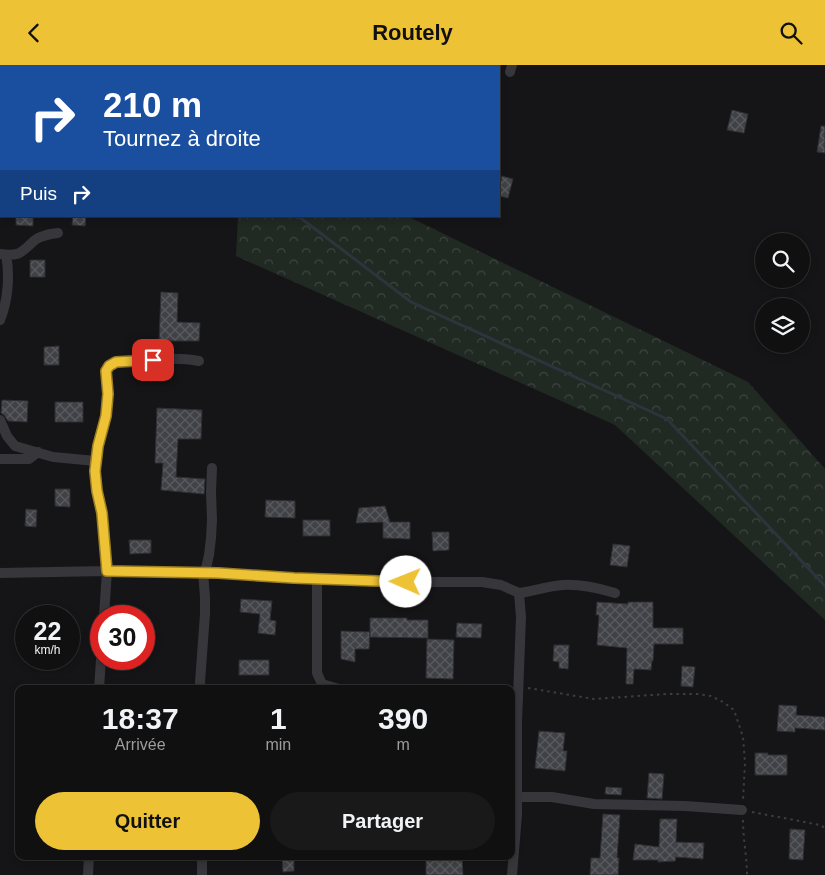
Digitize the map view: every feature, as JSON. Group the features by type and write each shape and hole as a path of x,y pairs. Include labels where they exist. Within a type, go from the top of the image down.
{"street":[{"path":"3,254 13,255 23,252 36,240 45,235 58,233"},
{"path":"0,320 4,310 8,263 3,254"},
{"path":"105,605 107,571 102,513 95,471 98,446 106,416 108,394 106,371 109,366 116,362 168,359 199,361"},
{"path":"0,420 7,436 15,446 53,457 96,461"},
{"path":"0,459 29,459 38,453"},
{"path":"200,685 205,614 203,573 209,555 212,520 212,468"},
{"path":"0,573 107,571 203,573 387,582 482,582 501,585 519,593 563,585 580,585 615,593"},
{"path":"317,579 317,673 322,684 326,685"},
{"path":"515,839 517,815 516,692 521,617 519,593"},
{"path":"100,685 101,670"},
{"path":"517,797 552,797 594,804 685,806 742,810"},
{"path":"88,875 89,860"},
{"path":"202,860 202,875"},
{"path":"512,875 513,860"}],"path":[{"path":"516,692 594,699 666,694 698,694 710,696 723,702 734,711 743,737 745,763 742,810 747,875"},
{"path":"742,810 825,827"}],"green space":[{"path":"238,217 409,217 748,382 825,469 825,620 615,425 236,256"}],"building":[{"path":"732,110 748,114 744,133 727,130"},
{"path":"821,126 825,126 825,153 817,152"},
{"path":"502,176 513,179 508,198 500,196"},
{"path":"16,217 33,217 33,226 16,225"},
{"path":"73,217 86,217 85,226 72,225"},
{"path":"30,260 45,260 45,277 30,277"},
{"path":"161,292 178,293 177,322 200,323 199,341 159,341"},
{"path":"59,346 59,365 44,365 44,347"},
{"path":"2,400 28,401 27,422 8,421 1,413"},
{"path":"55,402 83,402 83,422 55,422"},
{"path":"157,408 202,410 201,439 178,439 176,477 205,479 204,494 161,490 163,463 155,463"},
{"path":"55,489 70,489 70,507 55,506"},
{"path":"266,500 295,501 295,518 265,517"},
{"path":"385,506 390,522 410,522 410,539 383,538 383,522 356,523 359,508"},
{"path":"26,509 37,510 36,527 25,526"},
{"path":"303,520 330,520 330,536 303,536"},
{"path":"432,532 449,532 449,550 433,551"},
{"path":"129,540 151,540 151,553 130,554"},
{"path":"613,544 630,546 627,567 610,565"},
{"path":"241,599 272,601 270,620 276,621 275,635 258,633 260,614 240,612"},
{"path":"597,602 628,604 628,602 653,602 653,628 683,628 683,644 654,644 651,670 634,669 633,684 626,684 627,648 597,645 599,615 596,615"},
{"path":"370,618 428,620 428,638 370,637"},
{"path":"457,623 482,624 481,638 456,637"},
{"path":"341,631 370,632 369,649 355,649 355,662 341,659"},
{"path":"427,639 454,640 453,679 426,678"},
{"path":"554,645 569,645 568,669 559,668 559,662 553,661"},
{"path":"239,660 269,660 269,675 239,675"},
{"path":"682,666 695,667 693,687 681,686"},
{"path":"779,705 797,706 796,715 825,717 825,730 795,728 795,732 777,731"},
{"path":"539,731 565,733 563,751 567,751 565,771 535,768"},
{"path":"755,753 787,755 787,775 755,775"},
{"path":"649,773 664,774 662,799 647,798"},
{"path":"606,787 622,788 621,795 605,794"},
{"path":"603,814 620,815 617,858 619,858 618,875 590,875 591,858 600,858"},
{"path":"660,819 677,819 676,842 704,843 703,859 676,857 675,861 633,860 635,844 659,847"},
{"path":"790,829 805,830 803,860 789,859"},
{"path":"282,860 294,860 294,871 283,872"},
{"path":"426,860 462,860 463,875 426,875"}],"waterway":[{"path":"299,217 411,302 667,419 825,586"}],"route":[{"path":"153,360 116,362 109,366 106,371 108,394 106,416 98,446 95,471 102,513 107,571 218,573 406,582"}]}
